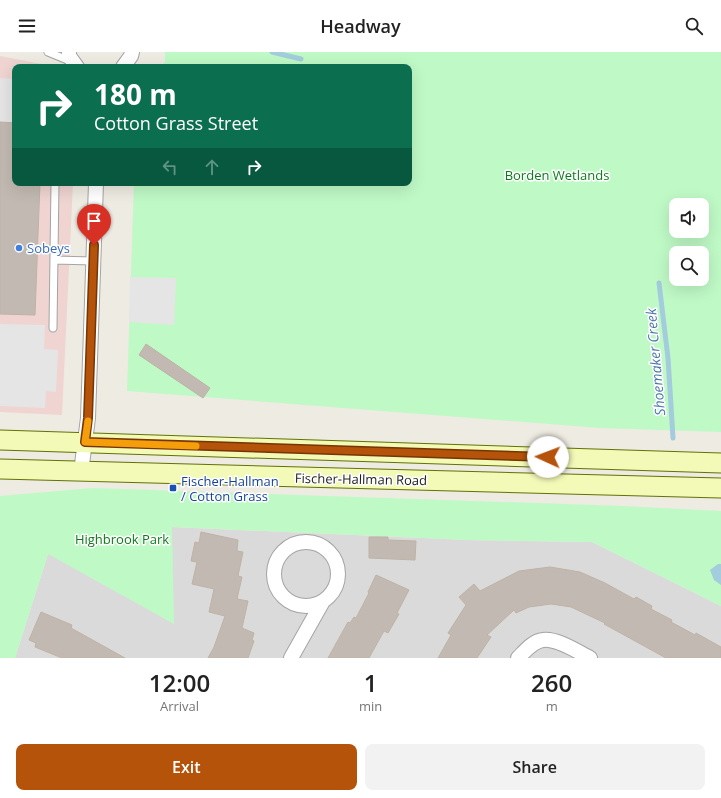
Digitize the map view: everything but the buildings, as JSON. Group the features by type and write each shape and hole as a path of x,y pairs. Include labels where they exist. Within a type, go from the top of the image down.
{"main road":[{"name":"Fischer-Hallman Road","path":"0,440 721,462"},
{"name":"Fischer-Hallman Road","path":"0,470 721,488"}],"street":[{"path":"125,64 132,52"},
{"path":"81,472 88,418 96,186"},
{"path":"291,658 322,603 331,596 338,578 337,563 331,553 321,545 311,542 303,542 292,545 286,549 275,565 274,576 277,588 283,597 292,604 310,607 322,603"},
{"path":"518,658 530,646 543,640 566,645 590,658"}],"lane":[{"path":"48,52 73,60"},
{"path":"53,328 55,186"},
{"path":"54,260 93,261"}],"shaded area":[{"path":"0,56 42,64 12,64 12,186 73,186 62,415 0,412"},
{"path":"0,78 12,79 12,122 0,122"},
{"path":"130,277 176,278 174,325 129,322"},
{"path":"0,324 45,325 44,349 58,350 56,392 46,391 45,408 0,406"},
{"path":"172,527 467,540 592,542 721,606 721,658 15,658 48,554"}],"green space":[{"name":"Borden Wetlands","path":"165,52 721,52 721,432 600,428 127,391 134,186 412,186 412,64 164,64"},
{"name":"Highbrook Park","path":"93,488 622,506 721,511 721,606 592,542 467,540 172,527 174,624 48,554 15,658 0,658 0,496"}],"water":[{"path":"718,564 721,564 721,585 714,580 710,570"}],"waterway":[{"path":"272,52 301,59"},
{"name":"Shoemaker Creek","path":"659,283 668,358 673,438"}],"slow traffic":[{"path":"88,421 85,442 196,446"}],"place":[{"name":"Sobeys","path":"19,248"},
{"name":"Fischer-Hallman / Cotton Grass","path":"173,488"}],"route":[{"path":"94,245 88,418 85,442 548,457"}]}
